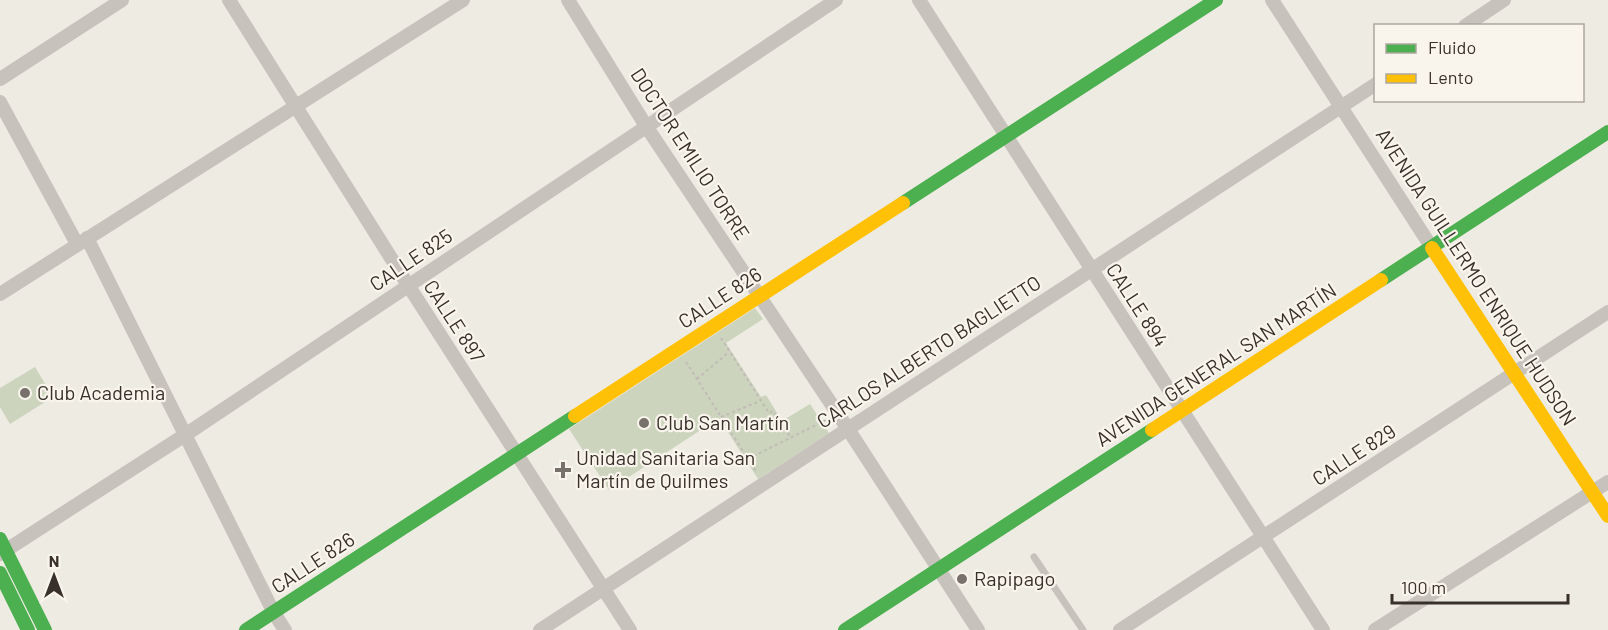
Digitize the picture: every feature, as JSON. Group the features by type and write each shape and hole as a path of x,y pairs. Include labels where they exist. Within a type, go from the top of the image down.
{"street":[{"path":"0,79 122,0"},
{"name":"CALLE 897","path":"229,0 408,285 630,630"},
{"path":"0,294 463,0"},
{"name":"DOCTOR EMILIO TORRE","path":"568,0 646,126 848,429 978,630"},
{"name":"CALLE 825","path":"2,548 185,435 836,0"},
{"name":"CALLE 894","path":"920,0 1323,630"},
{"name":"CALLE 826","path":"246,630 1216,0"},
{"name":"AVENIDA GUILLERMO ENRIQUE HUDSON","path":"1272,0 1431,248 1608,516"},
{"path":"1468,24 1504,0"},
{"name":"CARLOS ALBERTO BAGLIETTO","path":"540,630 1374,85"},
{"path":"0,102 82,241 285,630"},
{"name":"AVENIDA GENERAL SAN MARTÍN","path":"845,630 1608,132"},
{"name":"CALLE 829","path":"1120,630 1608,312"},
{"path":"1375,630 1608,482"},
{"path":"2,548 45,630"},
{"path":"0,573 28,630"}],"lane":[{"path":"1034,557 1083,630"}],"path":[{"path":"713,326 769,413 773,411 791,438"},
{"path":"678,349 764,483"},
{"path":"697,379 729,351"},
{"path":"721,417 761,400"},
{"path":"748,459 838,414"}],"green space":[{"path":"755,308 763,319 726,343 761,397 766,395 782,421 810,404 829,433 758,479 719,418 609,490 569,429"},
{"name":"Club Academia","path":"35,367 53,397 10,424 0,407 0,388"}],"traffic: fast":[{"path":"903,203 1216,0"},
{"path":"1381,280 1608,132"},
{"path":"246,630 575,416"},
{"path":"845,630 1152,430"},
{"path":"0,539 45,630"},
{"path":"0,573 28,630"}],"traffic: slow":[{"path":"575,416 903,203"},
{"path":"1432,248 1608,516"},
{"path":"1152,430 1381,280"}],"place":[{"name":"Club Academia","path":"25,393"},
{"name":"Club San Martín","path":"644,423"},
{"name":"Unidad Sanitaria San Martín de Quilmes","path":"563,470"},
{"name":"Rapipago","path":"962,579"}]}
